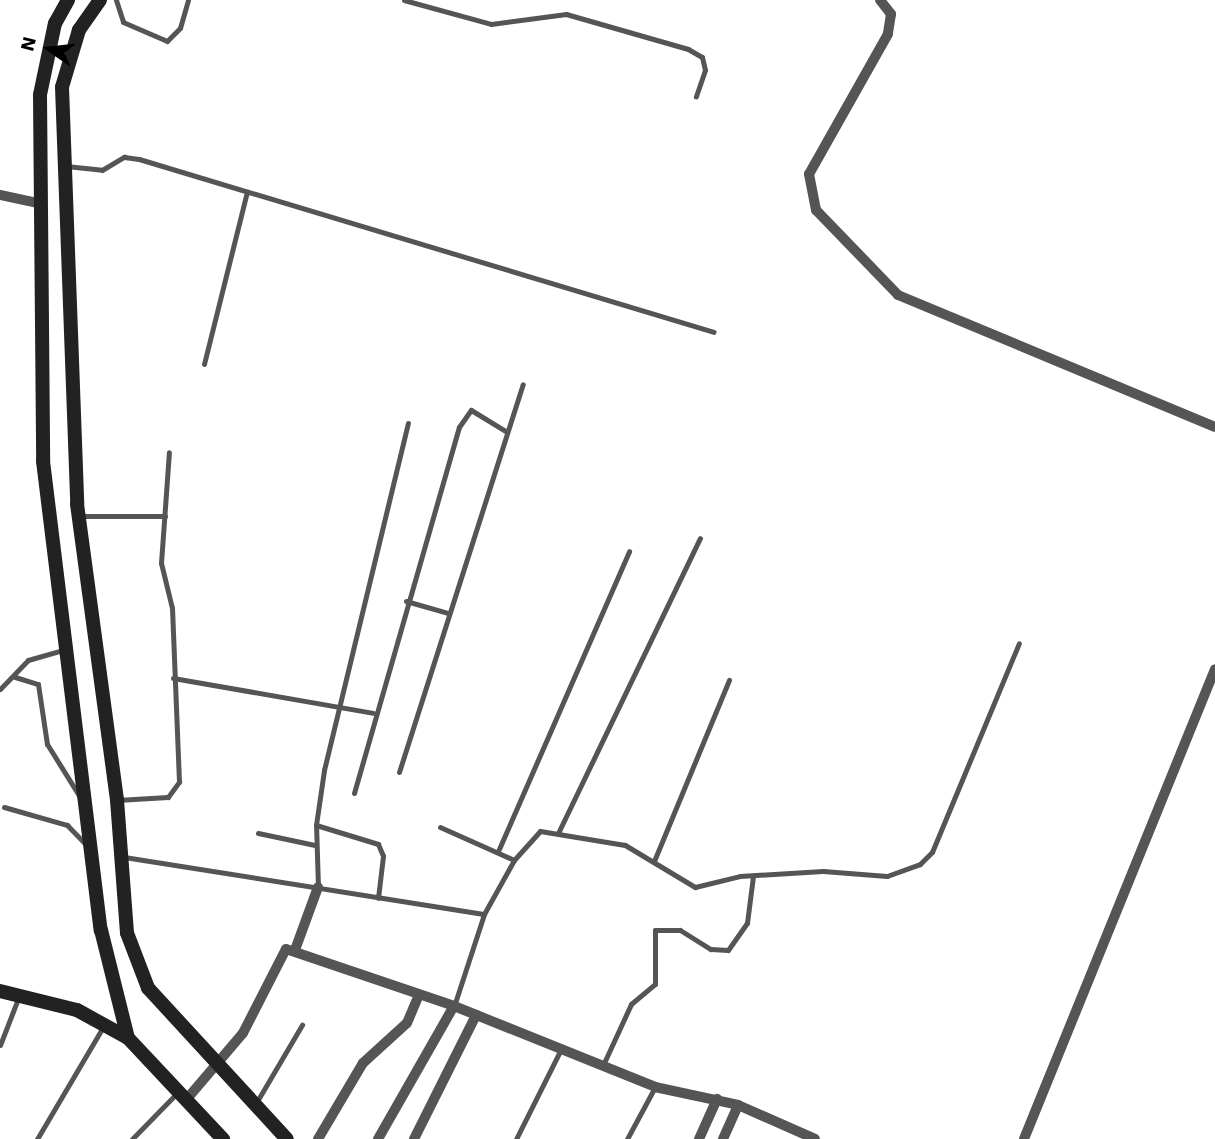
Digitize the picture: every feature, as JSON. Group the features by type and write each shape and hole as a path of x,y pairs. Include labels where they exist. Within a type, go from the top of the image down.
{"street":[{"path":"68,0 55,23 40,95 38,203 43,461 62,650 101,930 128,1038"},
{"path":"100,0 79,30 62,87 78,516 117,800 127,933 148,988 213,1072 254,1105 287,1139"},
{"path":"880,0 891,14 888,34 809,174 816,210 898,295 1215,427"},
{"path":"0,195 38,203"},
{"path":"1024,1139 1215,669"},
{"path":"295,950 318,887"},
{"path":"182,1096 213,1072 243,1033 279,954 295,950 454,1006 601,1068 654,1087 738,1105 815,1139"},
{"path":"0,991 20,994 105,1023 128,1038 223,1139"},
{"path":"318,1139 362,1063 407,1023 419,995"},
{"path":"378,1139 454,1006"},
{"path":"414,1139 476,1015"},
{"path":"699,1139 717,1099"},
{"path":"723,1139 738,1105"}],"lane":[{"path":"117,0 123,22 167,41 180,28 188,0"},
{"path":"404,0 491,24 566,14 688,49 702,57 705,70 696,96"},
{"path":"66,166 102,170 130,157 715,332"},
{"path":"204,365 247,192"},
{"path":"399,772 523,384"},
{"path":"355,793 373,713 465,414 475,411 507,432"},
{"path":"318,887 316,825 337,706 408,423"},
{"path":"117,800 169,797 180,782 173,678 172,608 162,563 169,452"},
{"path":"78,516 165,516"},
{"path":"559,831 700,538"},
{"path":"499,849 629,551"},
{"path":"406,601 448,613"},
{"path":"454,1006 484,915 514,860 533,835 559,831 625,845 695,887 753,876 823,871 887,876 928,858 1019,643"},
{"path":"0,690 28,660 62,650"},
{"path":"15,677 38,684 47,744 83,803"},
{"path":"173,678 373,713"},
{"path":"654,861 729,680"},
{"path":"4,807 67,825 90,849"},
{"path":"316,825 378,844 383,856 378,898"},
{"path":"440,827 499,849 514,860"},
{"path":"258,833 315,845"},
{"path":"121,856 484,915"},
{"path":"601,1068 631,1004 655,984 655,930 680,930 711,949 728,950 747,923 753,876"},
{"path":"0,1045 20,994"},
{"path":"37,1139 105,1023"},
{"path":"254,1105 302,1025"},
{"path":"516,1139 561,1049"},
{"path":"627,1139 654,1087"},
{"path":"132,1139 182,1096"}]}
